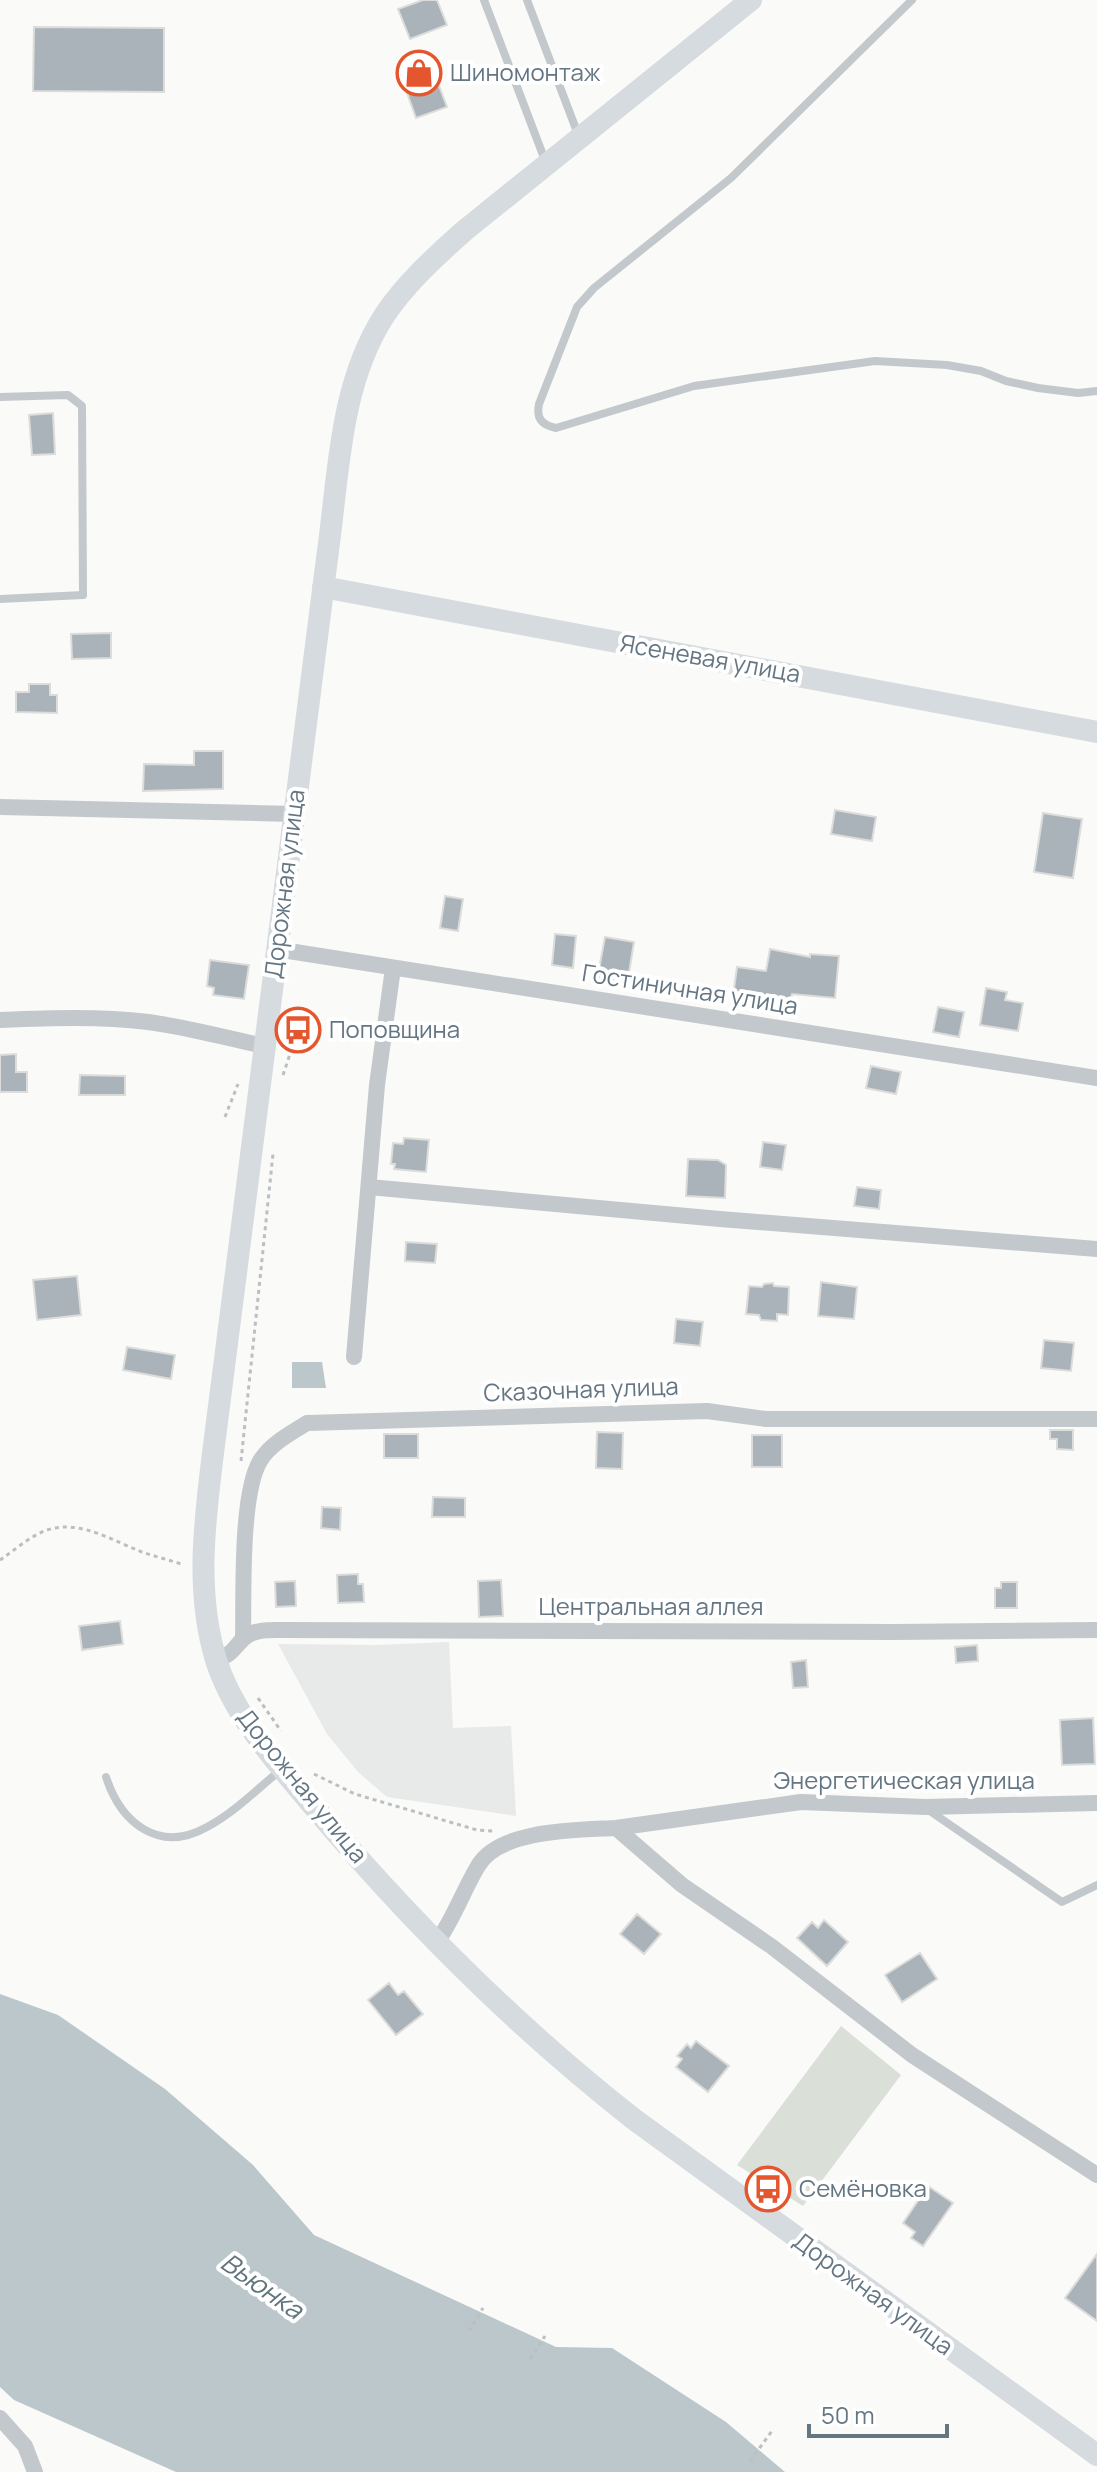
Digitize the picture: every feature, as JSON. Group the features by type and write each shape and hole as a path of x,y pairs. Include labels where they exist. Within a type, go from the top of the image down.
{"main road":[{"name":"Дорожная улица","path":"751,0 435,257 397,298 374,332 358,369 347,408 323,587 210,1474 203,1571 204,1602 216,1659 242,1713 283,1769 368,1869 437,1942 567,2066 635,2120 1097,2455"},
{"name":"Ясеневая улица","path":"323,587 1097,732"}],"street":[{"path":"0,807 294,814"},
{"name":"Гостиничная улица","path":"276,949 1097,1078"},
{"path":"354,1357 377,1085 393,968"},
{"path":"0,1020 129,1020 264,1046"},
{"path":"369,1187 1097,1249"},
{"name":"Сказочная улица","path":"243,1639 248,1499 260,1462 279,1441 307,1423 707,1411 766,1419 1097,1419"},
{"name":"Центральная аллея","path":"216,1659 234,1651 252,1633 282,1630 1097,1630"},
{"name":"Энергетическая улица","path":"437,1942 453,1918 478,1864 489,1851 536,1833 616,1828 801,1802 925,1807 1097,1803"},
{"path":"616,1828 682,1885 771,1946 912,2055 1097,2175"},
{"path":"0,2418 25,2446 35,2472"}],"lane":[{"path":"484,0 547,164"},
{"path":"527,0 580,138"},
{"path":"912,0 731,178 594,288 577,307 539,404 538,418 543,424 556,428 694,386 875,361 947,365 981,371 1006,381 1038,388 1078,393 1097,391"},
{"path":"0,397 68,395 82,406 83,595 0,599"},
{"path":"106,1777 118,1805 136,1825 161,1835 179,1836 194,1834 210,1826 283,1769"},
{"path":"925,1807 1062,1902 1097,1885"}],"path":[{"path":"279,1088 298,1030"},
{"path":"225,1117 238,1084"},
{"path":"240,1461 274,1146"},
{"path":"0,1560 33,1537 49,1529 65,1527 86,1529 144,1553 203,1571"},
{"path":"257,1698 283,1735"},
{"path":"306,1765 323,1786"},
{"path":"314,1774 355,1794 477,1830 536,1833"},
{"path":"469,2331 483,2308"},
{"path":"530,2359 545,2336"},
{"path":"750,2461 772,2431"}],"shaded area":[{"path":"449,1642 453,1728 511,1726 516,1816 387,1797 358,1772 327,1734 278,1644"},
{"path":"841,2026 901,2075 803,2206 737,2165"}],"water":[{"path":"292,1362 322,1362 326,1388 292,1388"},
{"name":"Вьюнка","path":"0,1994 58,2015 165,2089 253,2165 314,2235 556,2347 612,2348 726,2422 785,2472 176,2472 14,2400 0,2387"}],"building":[{"path":"423,0 437,0 447,25 410,39 398,9"},
{"path":"34,27 164,28 164,92 33,91"},
{"path":"430,62 447,107 416,118 400,73"},
{"path":"53,413 55,454 32,455 29,415"},
{"path":"111,633 111,658 72,659 71,634"},
{"path":"29,684 50,684 50,695 57,695 57,713 16,712 16,692 29,692"},
{"path":"194,751 223,751 223,789 143,791 144,764 194,765"},
{"path":"835,810 876,817 872,841 831,834"},
{"path":"1043,813 1082,819 1073,878 1034,872"},
{"path":"445,896 463,899 458,931 440,928"},
{"path":"555,934 576,936 573,968 552,965"},
{"path":"605,937 634,942 627,985 597,980"},
{"path":"770,949 810,957 810,954 839,956 835,998 792,994 789,1007 733,996 737,967 766,971"},
{"path":"210,960 249,965 244,999 213,995 214,988 207,986"},
{"path":"986,988 1007,992 1005,1000 1023,1003 1018,1031 980,1025"},
{"path":"938,1007 964,1012 959,1037 933,1032"},
{"path":"16,1054 16,1072 27,1072 27,1092 0,1092 0,1055"},
{"path":"871,1066 901,1072 896,1094 866,1088"},
{"path":"80,1075 125,1076 125,1095 79,1095"},
{"path":"404,1138 429,1140 426,1172 394,1169 395,1164 391,1164 393,1143 403,1144"},
{"path":"763,1142 786,1145 782,1170 760,1167"},
{"path":"688,1159 718,1160 726,1165 725,1198 686,1196"},
{"path":"857,1187 881,1190 879,1209 854,1206"},
{"path":"406,1242 437,1244 435,1263 405,1261"},
{"path":"77,1276 81,1315 37,1320 33,1280"},
{"path":"821,1282 857,1287 854,1319 818,1316"},
{"path":"773,1283 774,1286 789,1287 788,1315 777,1314 777,1321 761,1320 759,1315 746,1314 749,1286 762,1287"},
{"path":"676,1319 703,1322 700,1346 674,1343"},
{"path":"1044,1340 1074,1343 1071,1371 1041,1368"},
{"path":"127,1347 175,1355 171,1379 123,1370"},
{"path":"1050,1430 1073,1430 1073,1450 1057,1449 1057,1439 1050,1439"},
{"path":"597,1432 623,1433 622,1469 596,1468"},
{"path":"384,1434 418,1434 418,1458 384,1458"},
{"path":"752,1435 782,1435 782,1467 752,1467"},
{"path":"433,1497 465,1498 465,1517 432,1517"},
{"path":"322,1507 341,1508 340,1530 321,1528"},
{"path":"358,1574 358,1584 363,1584 364,1602 338,1603 337,1575"},
{"path":"501,1580 503,1616 479,1617 478,1581"},
{"path":"295,1581 296,1606 276,1607 275,1582"},
{"path":"1001,1582 1017,1582 1017,1608 995,1608 995,1588 1001,1588"},
{"path":"120,1621 123,1644 82,1650 79,1626"},
{"path":"977,1645 978,1661 956,1663 955,1647"},
{"path":"806,1660 808,1687 793,1688 791,1662"},
{"path":"1093,1718 1095,1764 1062,1765 1060,1720"},
{"path":"637,1914 661,1934 644,1954 620,1934"},
{"path":"824,1920 848,1942 827,1966 797,1938 812,1922 818,1928"},
{"path":"920,1953 937,1979 902,2002 885,1975"},
{"path":"389,1983 398,1995 404,1991 423,2014 396,2035 368,2000"},
{"path":"696,2041 729,2066 708,2092 676,2067 682,2059 677,2056 687,2044 691,2048"},
{"path":"928,2186 953,2203 923,2246 911,2238 915,2232 903,2223"},
{"path":"1097,2254 1097,2321 1065,2298"}],"place":[{"name":"Шиномонтаж","path":"419,73"},
{"name":"Поповщина","path":"298,1030"},
{"name":"Семёновка","path":"768,2189"}]}
